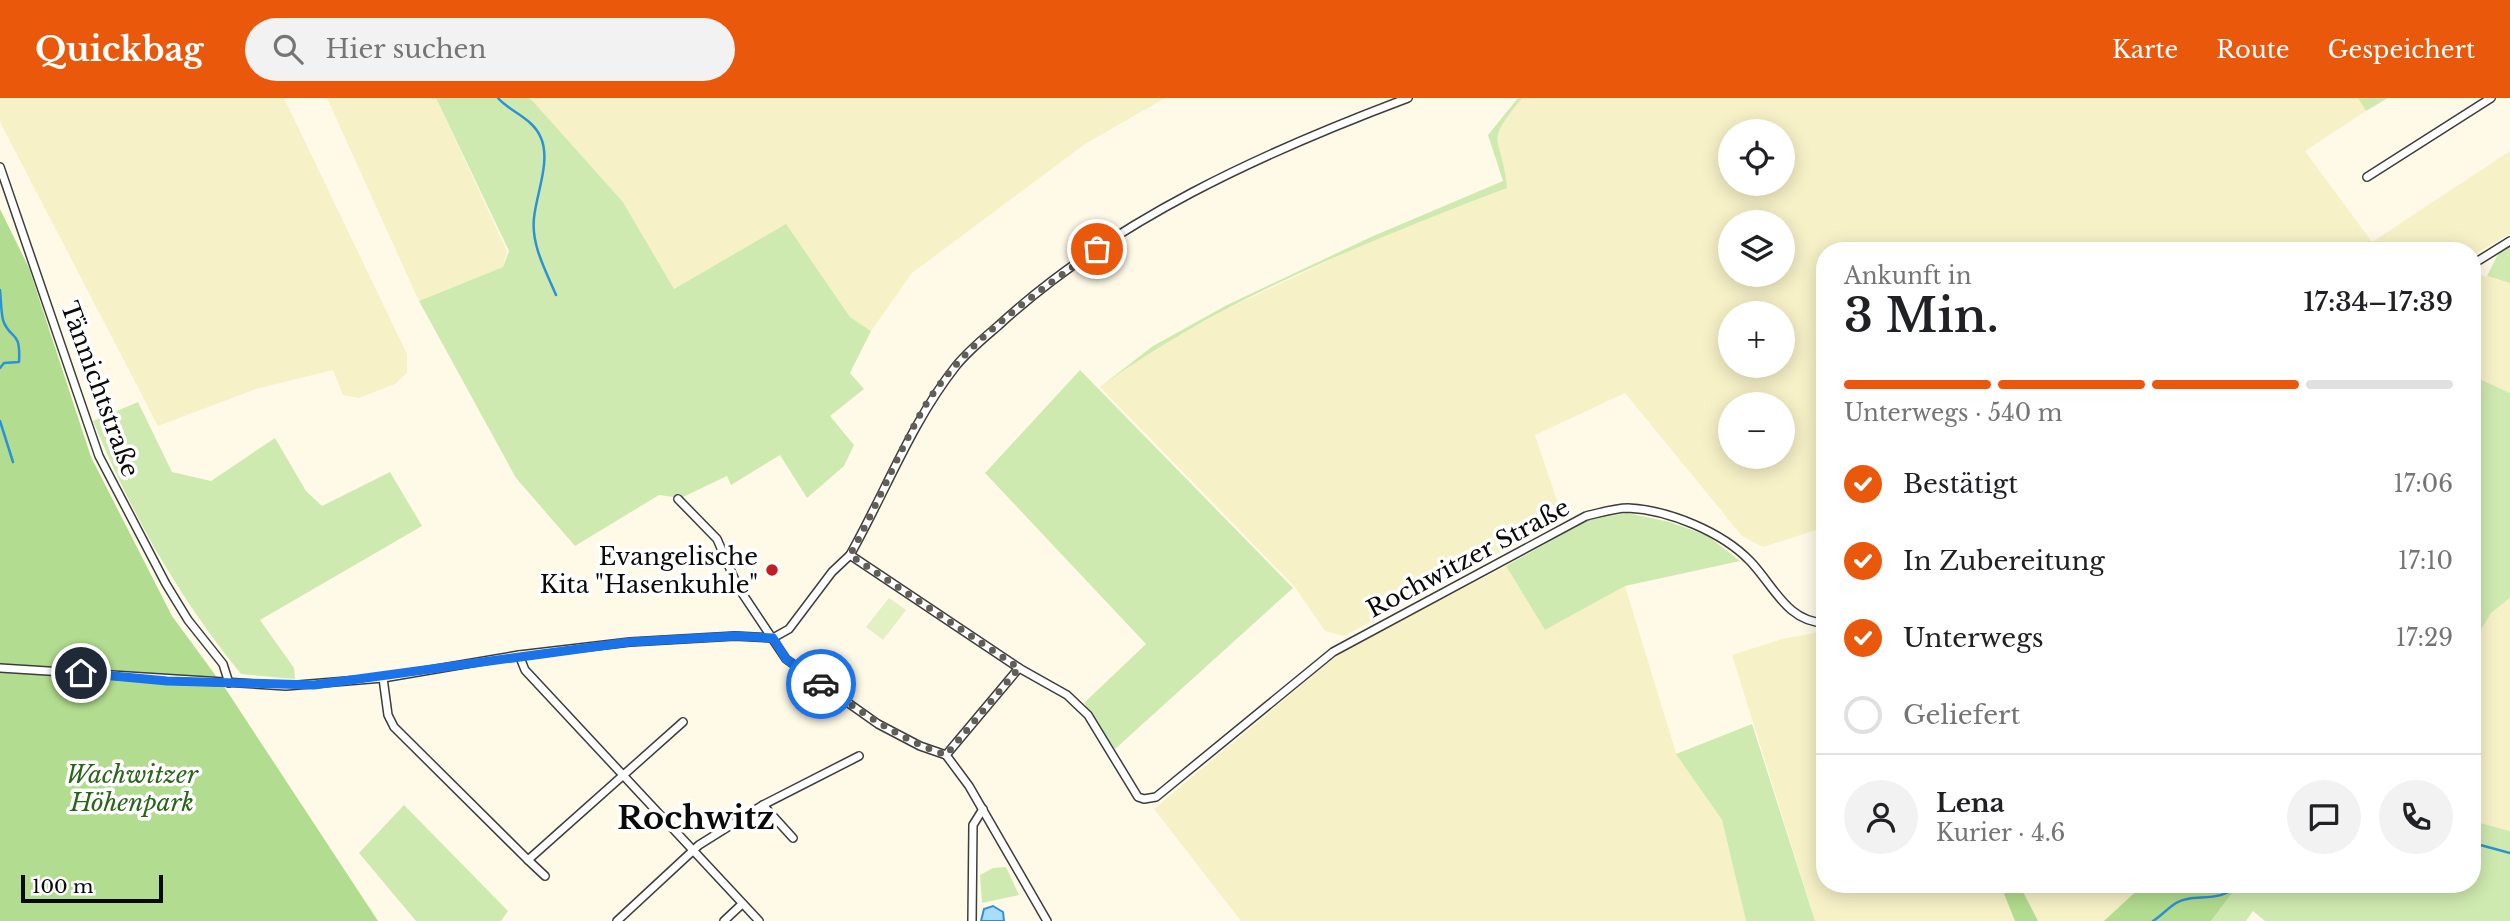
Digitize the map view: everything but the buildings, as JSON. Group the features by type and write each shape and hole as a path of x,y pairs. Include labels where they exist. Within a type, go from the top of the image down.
{"street":[{"path":"0,668 296,686 383,678 519,655 630,642 736,636 773,638 789,629 832,572 850,555 923,410 958,362 1021,304 1097,249 1177,202 1321,130 1408,98"},
{"path":"2367,177 2491,98"},
{"name":"Tännichtstraße","path":"0,167 99,456 163,579 188,620 223,664 229,684"},
{"path":"2481,259 2510,241"},
{"path":"678,499 717,539 738,587 786,659 898,735 946,755 983,809 1047,921"},
{"name":"Rochwitzer Straße","path":"1019,668 1054,686 1079,705 1138,797 1144,799 1156,797 1333,652 1586,516 1627,508 1669,517 1708,531 1748,559 1791,611 1808,622 1816,622"},
{"path":"850,555 1019,668 946,755"},
{"path":"519,655 525,670 758,921"},
{"path":"383,678 388,715 394,727 545,876"},
{"path":"528,860 683,722"},
{"path":"617,921 693,851 763,806 859,756"},
{"path":"763,806 793,838"},
{"path":"972,921 973,825 983,809"},
{"path":"724,921 741,905"}],"shaded area":[{"path":"0,98 284,98 407,354 407,373 395,384 359,398 343,395 333,370 256,389 158,426 0,122"},
{"path":"327,98 436,98 507,251 503,267 419,301"},
{"path":"530,98 1165,98 1085,144 912,273 871,331 850,317 786,225 674,289 623,202"},
{"path":"1522,98 2358,98 2366,111 2305,151 2372,242 1816,242 1816,530 1763,547 1742,536 1625,393 1535,435 1563,518 1344,636 1325,631 1294,586 1100,387 1152,350 1229,308 1372,240 1507,188 1495,137 1498,127"},
{"path":"2510,151 2510,234 2481,250 2481,242 2372,242"},
{"path":"2481,275 2510,283 2510,393 2481,380"},
{"path":"1506,566 1545,630 1625,586 1676,753 1722,820 1746,921 1241,921 1154,809 1340,653"},
{"path":"2510,598 2510,831 2481,823 2481,630 2491,613"},
{"path":"1816,633 1816,893 2004,893 2015,921 1815,921 1732,655 1782,639"},
{"path":"2024,893 2134,893 2104,921 2038,921"}],"green space":[{"path":"436,98 530,98 623,202 674,289 786,224 850,317 871,331 850,373 864,389 830,416 854,445 844,466 807,498 780,455 731,485 727,476 681,498 659,495 575,546 516,478 419,301 503,267 509,251"},
{"path":"1518,98 1522,98 1498,134 1507,188 1401,229 1297,274 1196,326 1100,387 1153,346 1227,305 1371,237 1503,181 1488,135"},
{"path":"2358,98 2388,98 2366,111"},
{"name":"Wachwitzer Höhenpark","path":"0,209 29,268 91,457 172,616 227,691 378,921 0,921"},
{"path":"2510,245 2510,283 2487,276 2499,252"},
{"path":"1080,370 1293,588 1115,749 1084,703 1146,644 985,473"},
{"path":"2481,380 2510,393 2510,598 2491,613 2481,630"},
{"path":"138,402 172,472 211,481 275,438 306,491 322,506 390,472 422,526 260,620 294,668 295,679 241,674 197,615 158,553 123,489 93,421"},
{"path":"1627,513 1670,522 1708,536 1740,561 1625,586 1545,630 1506,566 1588,520"},
{"path":"889,598 906,610 883,640 866,627"},
{"path":"1752,724 1815,921 1746,921 1722,820 1676,754"},
{"path":"404,805 508,911 501,921 416,921 359,853"},
{"path":"2481,823 2510,831 2510,921 2265,921 2253,911 2246,921 2211,921 2232,893 2481,893"},
{"path":"1006,867 1019,895 982,903 980,875 993,868"},
{"path":"2004,893 2024,893 2038,921 2015,921"},
{"path":"2134,893 2232,893 2211,921 2104,921"}],"water":[{"path":"993,906 1003,912 1004,921 981,921 984,909"}],"waterway":[{"path":"498,98 533,125 544,147 544,167 534,228 540,258 556,295"},
{"path":"0,290 3,320 17,339 19,351 19,362 4,363 0,368"},
{"path":"0,421 13,462"},
{"path":"2481,845 2510,853"},
{"path":"2153,921 2183,900 2225,893"}],"way so far":[{"path":"821,684 878,724 920,746 946,755 1019,668 850,555 923,410 958,362 1021,304 1097,249"}],"place":[{"name":"Evangelische Kita \"Hasenkuhle\"","path":"772,570"}],"district":[{"name":"Rochwitz","path":"696,818"}],"route":[{"path":"81,673 167,681 314,685 383,678 590,646 736,636 773,638 786,659 821,684"}]}
